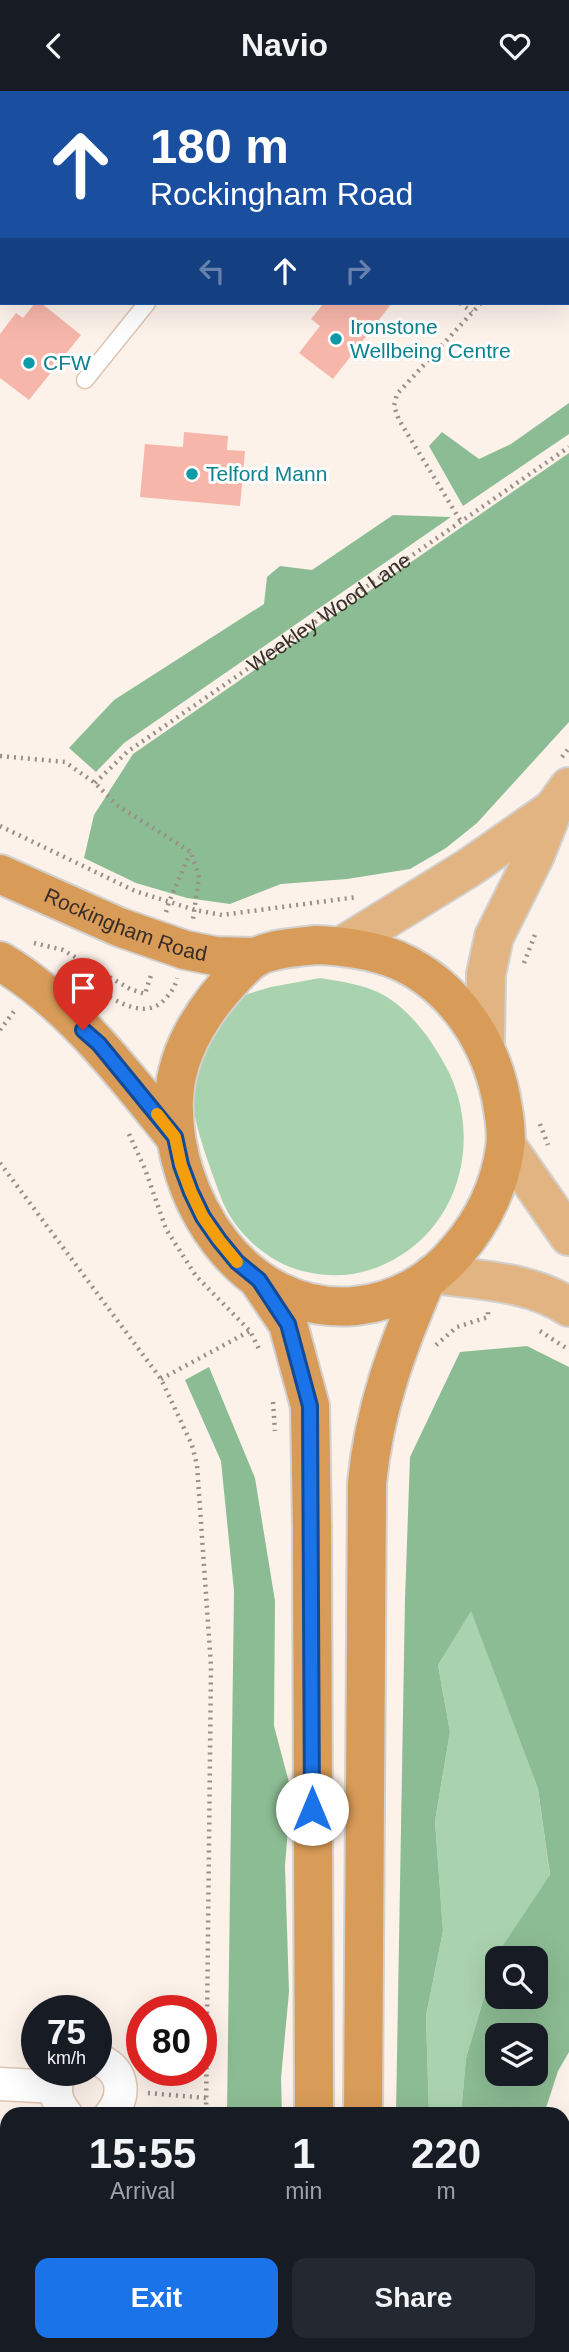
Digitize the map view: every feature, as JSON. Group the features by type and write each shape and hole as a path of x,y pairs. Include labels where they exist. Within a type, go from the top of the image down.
{"highway":[{"name":"Rockingham Road","path":"0,874 119,927 186,950 215,956 257,957"},
{"path":"317,945 342,946 376,953 411,967 450,998 485,1044 499,1080 506,1145 497,1184 484,1215 466,1242 430,1277 403,1294 379,1303 329,1306 280,1293 237,1262 203,1217 191,1192 175,1137 174,1095 183,1055 200,1018 226,985 257,957 317,945"},
{"path":"14,951 41,991 99,1044 175,1137"},
{"path":"363,2107 367,1483 371,1443 383,1393 401,1338 430,1277"},
{"path":"259,1280 288,1324 310,1406 314,2107"}],"main road":[{"path":"342,946 470,867 561,798"},
{"path":"485,1044 485,974 494,937 561,798"},
{"path":"506,1145 569,1235"},
{"path":"430,1277 505,1283 544,1293 569,1307"}],"street":[{"path":"112,2068 121,2084 116,2107"},
{"path":"0,2084 61,2090"}],"lane":[{"path":"85,380 144,305"}],"path":[{"path":"463,305 472,312"},
{"path":"460,520 399,420 394,406 397,394 479,305"},
{"name":"Weekley Wood Lane","path":"95,783 127,752 569,447"},
{"path":"0,756 65,762 95,783 118,806 191,852 199,877 194,918"},
{"path":"0,826 135,891 195,910 222,915 370,893"},
{"path":"167,910 191,852"},
{"path":"14,951 63,950 130,989 145,994 153,970"},
{"path":"516,961 523,964"},
{"path":"81,981 124,1005 148,1010 161,1004 175,987 178,976"},
{"path":"537,1115 551,1153"},
{"path":"123,1122 145,1169 166,1229 196,1276 250,1331 264,1360"},
{"path":"0,1163 161,1379 192,1445 197,1465 211,1666 206,2107"},
{"path":"488,1304 488,1317"},
{"path":"430,1356 436,1344 457,1327 488,1317 497,1317"},
{"path":"532,1326 569,1350"},
{"path":"161,1379 250,1331"},
{"path":"146,2092 206,2098"}],"green space":[{"path":"569,403 569,434 463,506 429,446 442,432 479,459 511,444"},
{"path":"569,453 569,722 477,823 446,848 410,869 347,879 281,884 230,904 187,898 136,883 84,858 94,815 133,754"},
{"path":"393,515 451,517 124,743 96,772 69,748 114,700 264,604 267,577 280,566 312,570"},
{"path":"320,978 374,990 390,999 415,1021 442,1060 455,1087 464,1137 462,1162 456,1185 446,1208 432,1228 414,1246 393,1260 371,1270 349,1275 326,1275 289,1267 263,1252 242,1232 225,1208 220,1195 198,1131 192,1096 195,1067 234,998 271,987"},
{"path":"527,1346 569,1367 569,2052 558,2071 546,2107 462,2107 466,2058 485,1994 485,2009 548,2009 548,1946 502,1946 550,1875 538,1789 471,1611 438,1665 450,1732 435,1821 443,1931 426,2016 429,2107 396,2107 410,1457 460,1352"},
{"path":"209,1367 255,1478 275,1601 274,1726 291,1790 285,1866 289,1992 281,2078 282,2107 227,2107 234,1591 221,1461 185,1380"},
{"path":"471,1610 538,1789 550,1876 502,1946 485,1946 485,1994 466,2058 462,2107 429,2107 426,2016 443,1931 435,1821 450,1732 438,1665"}],"building":[{"name":"CFW","path":"33,305 44,305 81,335 29,400 0,378 0,334 16,313 23,318"},
{"name":"Ironstone Wellbeing Centre","path":"322,305 390,305 333,379 299,353 320,326 311,319"},
{"name":"Telford Mann","path":"184,432 228,436 227,450 245,451 240,506 140,497 145,444 183,447"}],"slow traffic":[{"path":"157,1114 175,1137 181,1165 203,1217 237,1262"}],"place":[{"name":"Ironstone Wellbeing Centre","path":"336,339"},
{"name":"CFW","path":"29,363"},
{"name":"Telford Mann","path":"192,474"}],"route":[{"path":"83,1030 99,1044 175,1137 181,1165 203,1217 237,1262 259,1280 288,1324 296,1349 310,1406 312,1809"}]}
